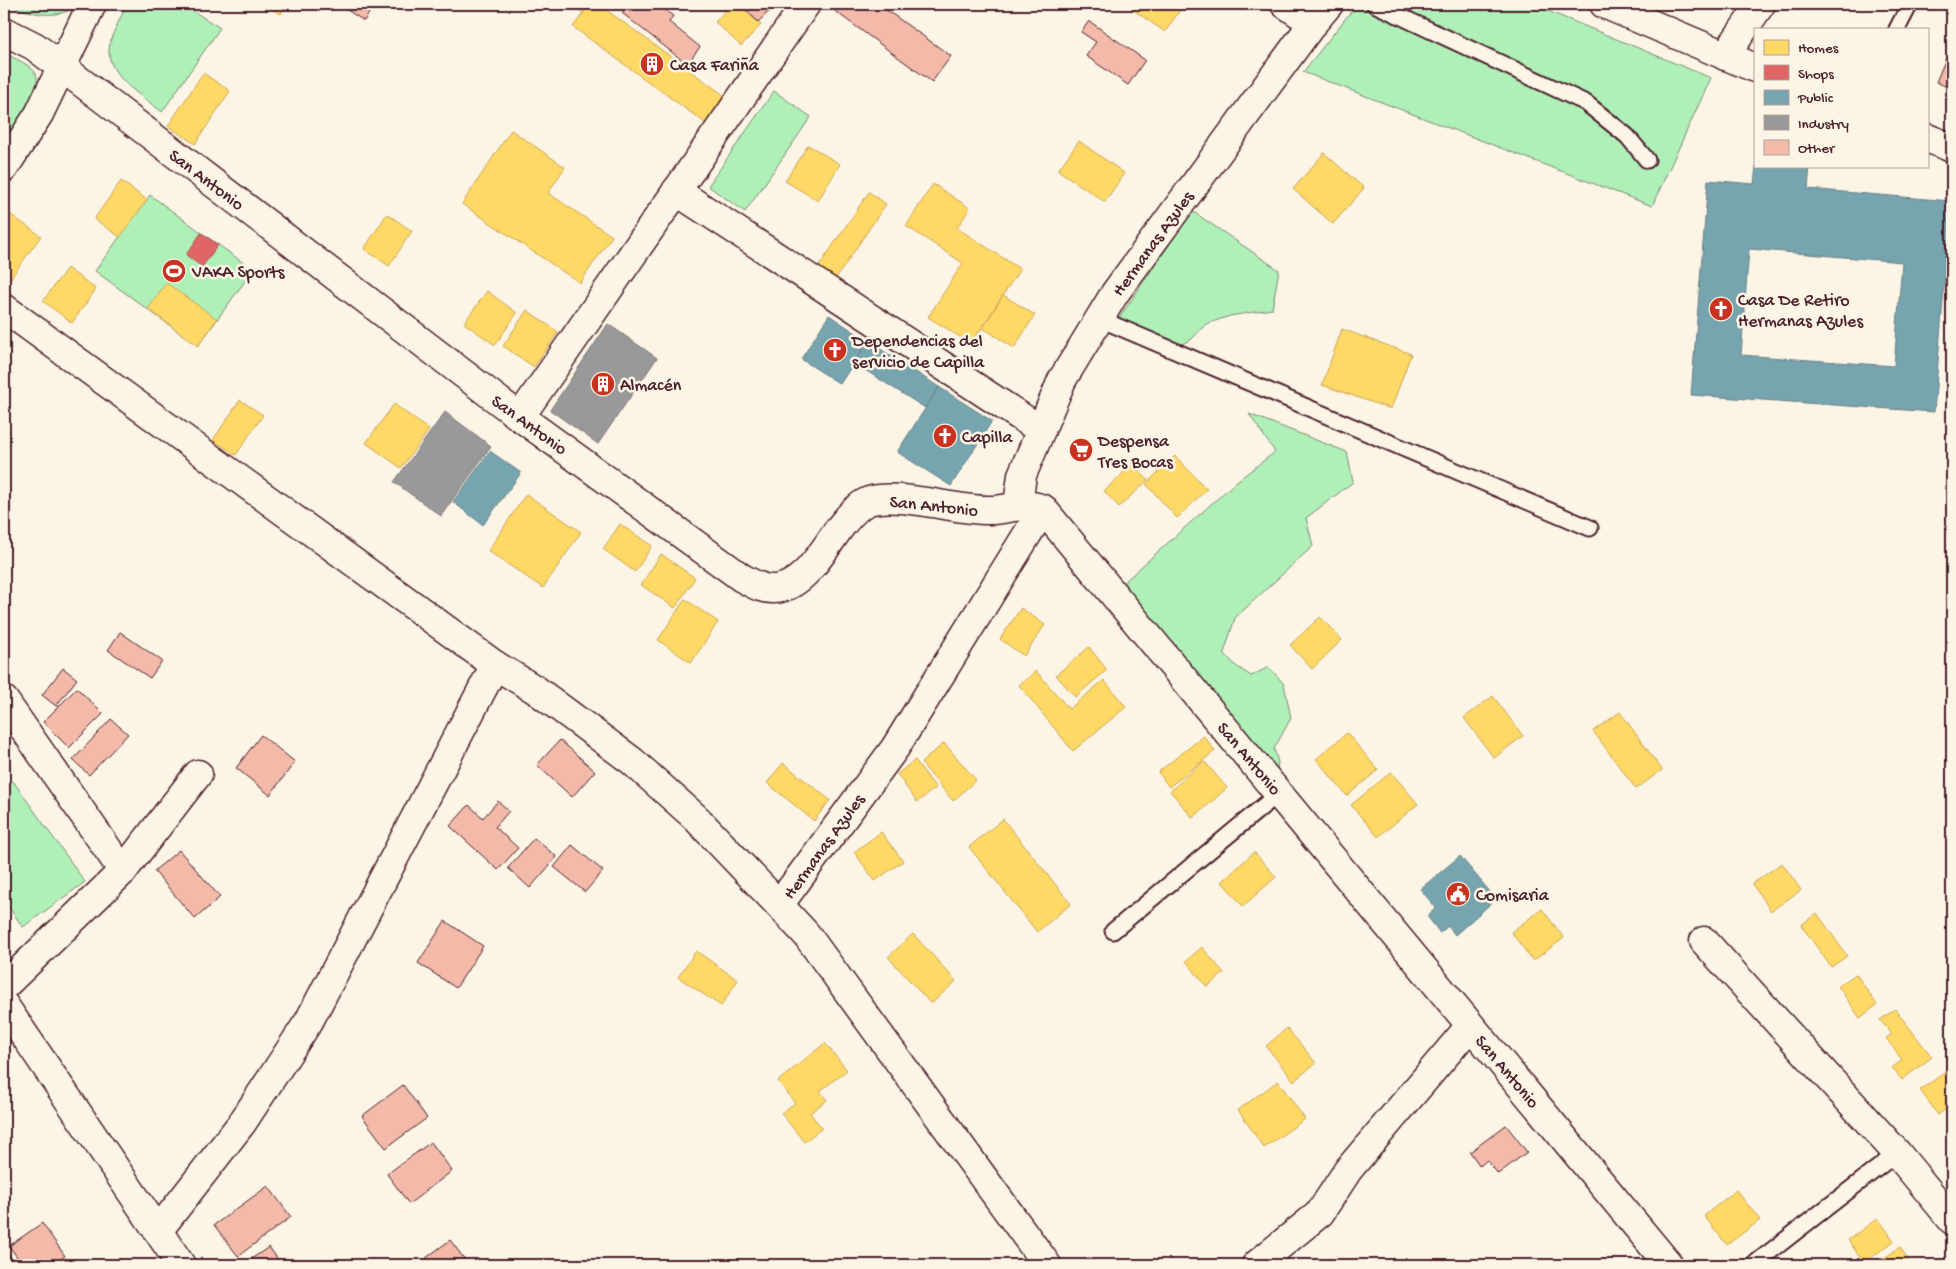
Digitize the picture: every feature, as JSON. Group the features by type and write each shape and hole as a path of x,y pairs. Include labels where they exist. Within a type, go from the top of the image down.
{"street":[{"path":"4,168 39,114 92,4"},
{"path":"520,417 806,4"},
{"path":"1285,4 1321,13"},
{"path":"1604,4 1754,68"},
{"path":"1726,56 1760,4"},
{"name":"Hermanas Azules","path":"1047,1265 806,934 779,905 895,748 1030,507 1022,475 1062,380 1121,285 1321,13"},
{"name":"San Antonio","path":"4,31 34,46 520,417 742,578 759,587 774,589 792,584 808,569 851,514 868,501 887,499 987,510 1030,507 1280,793 1470,1026 1669,1265"},
{"path":"1928,138 1952,148"},
{"path":"676,191 1042,430"},
{"path":"4,308 495,665 536,690 632,761 696,818 779,905"},
{"path":"158,1231 242,1124 309,1021 495,665"},
{"path":"4,700 123,871"},
{"path":"4,986 123,871 198,774"},
{"path":"1704,941 1897,1153 1952,1220"},
{"path":"4,1005 181,1265"},
{"path":"1256,1265 1320,1213 1348,1170 1470,1026"}],"lane":[{"path":"1374,4 1586,103 1628,136 1647,160"},
{"path":"1898,28 1910,4"},
{"path":"1100,319 1590,528"},
{"path":"1114,931 1280,793"},
{"path":"1754,1265 1897,1153"}],"green space":[{"path":"7,4 79,4 71,10 62,13 44,14 34,13"},
{"path":"127,4 182,4 220,28 162,112 122,80 111,63 109,48 115,28"},
{"path":"1357,4 1531,4 1711,78 1652,206 1303,72"},
{"path":"4,53 34,70 37,81 31,99 4,143"},
{"path":"774,91 811,117 745,212 708,186"},
{"name":"VAKA Sports","path":"150,195 253,270 198,346 95,271"},
{"path":"1192,211 1279,270 1272,309 1230,316 1206,324 1192,339 1172,349 1115,324"},
{"path":"1249,414 1347,452 1353,482 1306,518 1313,546 1235,618 1224,653 1236,666 1251,676 1269,667 1284,684 1291,718 1274,749 1278,762 1277,772 1123,583 1237,481 1275,452"},
{"path":"13,781 85,882 23,927 4,901 4,788"}],"building: Homes":[{"path":"263,4 286,4 281,14"},
{"path":"570,4 590,4 583,13"},
{"name":"Casa Fariña","path":"590,4 598,4 732,101 712,128 573,27"},
{"path":"731,4 738,4 761,25 741,46 715,22"},
{"path":"1125,4 1184,4 1165,32"},
{"path":"203,73 230,91 195,144 168,126"},
{"path":"511,130 565,167 548,193 612,236 580,283 462,204"},
{"path":"1079,141 1124,173 1105,202 1058,170"},
{"path":"808,145 840,164 818,201 785,181"},
{"path":"1324,153 1364,188 1333,224 1293,189"},
{"path":"121,181 147,200 120,237 94,219"},
{"path":"933,184 970,208 957,228 1020,269 971,344 928,317 963,263 906,226"},
{"path":"869,192 886,204 830,287 813,275"},
{"path":"4,210 41,236 7,283 4,281"},
{"path":"387,214 412,231 389,266 364,249"},
{"path":"67,268 96,289 72,323 43,301"},
{"name":"VAKA Sports","path":"166,283 217,319 198,346 148,309"},
{"path":"487,291 517,313 495,345 464,323"},
{"path":"1003,295 1035,315 1014,348 983,328"},
{"path":"527,310 558,332 534,367 503,346"},
{"path":"1342,329 1411,354 1391,409 1322,385"},
{"path":"240,400 263,415 236,455 213,440"},
{"path":"394,404 429,430 401,468 366,443"},
{"path":"1175,456 1207,489 1177,518 1146,484"},
{"path":"1133,464 1148,480 1119,507 1104,491"},
{"path":"526,494 581,532 543,588 488,551"},
{"path":"620,524 652,546 635,572 603,549"},
{"path":"661,554 695,578 675,608 641,585"},
{"path":"685,599 718,622 691,663 658,640"},
{"path":"1021,608 1045,625 1024,656 1000,639"},
{"path":"1320,617 1342,640 1312,669 1290,645"},
{"path":"1089,647 1107,670 1075,697 1056,675"},
{"path":"1036,671 1069,709 1104,680 1126,707 1073,751 1019,685"},
{"path":"1493,696 1523,736 1494,758 1464,718"},
{"path":"1620,712 1662,770 1636,789 1593,731"},
{"path":"1347,733 1378,770 1347,796 1316,759"},
{"path":"1204,736 1215,751 1169,787 1158,772"},
{"path":"944,743 976,780 953,801 921,763"},
{"path":"915,760 936,788 917,802 897,774"},
{"path":"1204,761 1227,788 1193,818 1170,791"},
{"path":"783,763 830,800 814,821 767,783"},
{"path":"1391,772 1418,804 1378,837 1351,805"},
{"path":"1003,819 1071,904 1037,932 969,847"},
{"path":"881,832 903,861 875,881 854,852"},
{"path":"1254,852 1276,877 1243,906 1222,882"},
{"path":"1782,863 1801,890 1771,911 1752,884"},
{"path":"1542,909 1564,938 1533,961 1511,932"},
{"path":"1817,913 1847,956 1831,967 1801,925"},
{"path":"913,934 956,981 931,1004 888,957"},
{"path":"1202,947 1224,973 1207,987 1186,961"},
{"path":"696,951 738,980 721,1006 678,977"},
{"path":"1856,974 1877,1005 1860,1018 1838,986"},
{"path":"1895,1009 1932,1057 1902,1080 1892,1068 1902,1060 1886,1038 1892,1034 1880,1020"},
{"path":"1287,1028 1316,1063 1294,1081 1266,1046"},
{"path":"825,1043 847,1070 820,1091 827,1100 810,1113 822,1128 804,1142 781,1113 795,1103 778,1081"},
{"path":"1947,1071 1952,1078 1952,1104 1938,1115 1920,1090"},
{"path":"1278,1081 1305,1119 1264,1148 1238,1110"},
{"path":"1736,1190 1760,1220 1727,1245 1704,1216"},
{"path":"1878,1218 1894,1241 1864,1263 1848,1240"},
{"path":"1900,1247 1911,1265 1874,1265"}],"building: Shops":[{"name":"VAKA Sports","path":"201,233 218,245 202,267 186,255"}],"building: Public":[{"name":"Casa De Retiro Hermanas Azules","path":"1756,168 1810,168 1808,189 1951,201 1934,412 1691,395 1708,180 1754,184","holes":["1749,249 1902,262 1894,366 1741,355"]},
{"name":"Dependencias del servicio de Capilla","path":"829,315 868,341 840,384 801,359"},
{"name":"Dependencias del servicio de Capilla","path":"868,341 939,387 925,408 854,363"},
{"name":"Capilla","path":"939,387 992,421 951,486 897,452"},
{"path":"490,451 521,473 483,525 453,502"},
{"name":"Comisaria","path":"1460,856 1496,899 1455,935 1448,926 1440,933 1427,916 1436,908 1420,889"}],"building: Industry":[{"name":"Almacén","path":"608,324 657,358 598,444 550,410"},
{"path":"445,412 491,446 441,516 394,482"}],"building: Other":[{"path":"338,4 375,4 364,21"},
{"path":"627,4 657,4 673,16 669,22 700,47 687,64 622,13 629,5"},
{"path":"741,4 777,4 758,22"},
{"path":"836,4 878,4 951,56 932,82 832,9"},
{"path":"1089,21 1145,60 1128,85 1086,56 1096,42 1081,32"},
{"path":"1952,44 1952,89 1936,82"},
{"path":"120,632 162,661 150,678 108,650"},
{"path":"63,668 77,679 56,706 42,695"},
{"path":"77,688 103,714 69,748 43,722"},
{"path":"111,719 128,734 89,775 73,760"},
{"path":"261,735 295,762 270,795 236,768"},
{"path":"560,740 595,771 572,797 537,765"},
{"path":"498,801 509,811 495,827 518,848 498,870 450,826 469,805 483,818"},
{"path":"534,838 557,857 530,888 508,868"},
{"path":"572,845 603,871 585,892 554,867"},
{"path":"179,850 220,897 195,919 154,871"},
{"path":"445,921 483,946 456,988 418,963"},
{"path":"403,1085 427,1118 386,1148 362,1116"},
{"path":"1506,1125 1527,1152 1498,1174 1487,1160 1480,1166 1470,1152"},
{"path":"431,1142 452,1171 409,1204 387,1174"},
{"path":"268,1186 291,1217 238,1256 214,1225"},
{"path":"42,1223 65,1256 52,1265 23,1265 9,1246"},
{"path":"450,1240 469,1265 431,1265 426,1258"},
{"path":"269,1247 282,1265 242,1265"},
{"path":"7,1252 16,1265 4,1265 4,1254"}],"place":[{"name":"Casa Fariña","path":"652,64"},
{"name":"VAKA Sports","path":"174,271"},
{"name":"Casa De Retiro Hermanas Azules","path":"1721,309"},
{"name":"Dependencias del servicio de Capilla","path":"835,350"},
{"name":"Almacén","path":"603,384"},
{"name":"Capilla","path":"945,436"},
{"name":"Despensa Tres Bocas","path":"1081,450"},
{"name":"Comisaria","path":"1458,894"}]}
